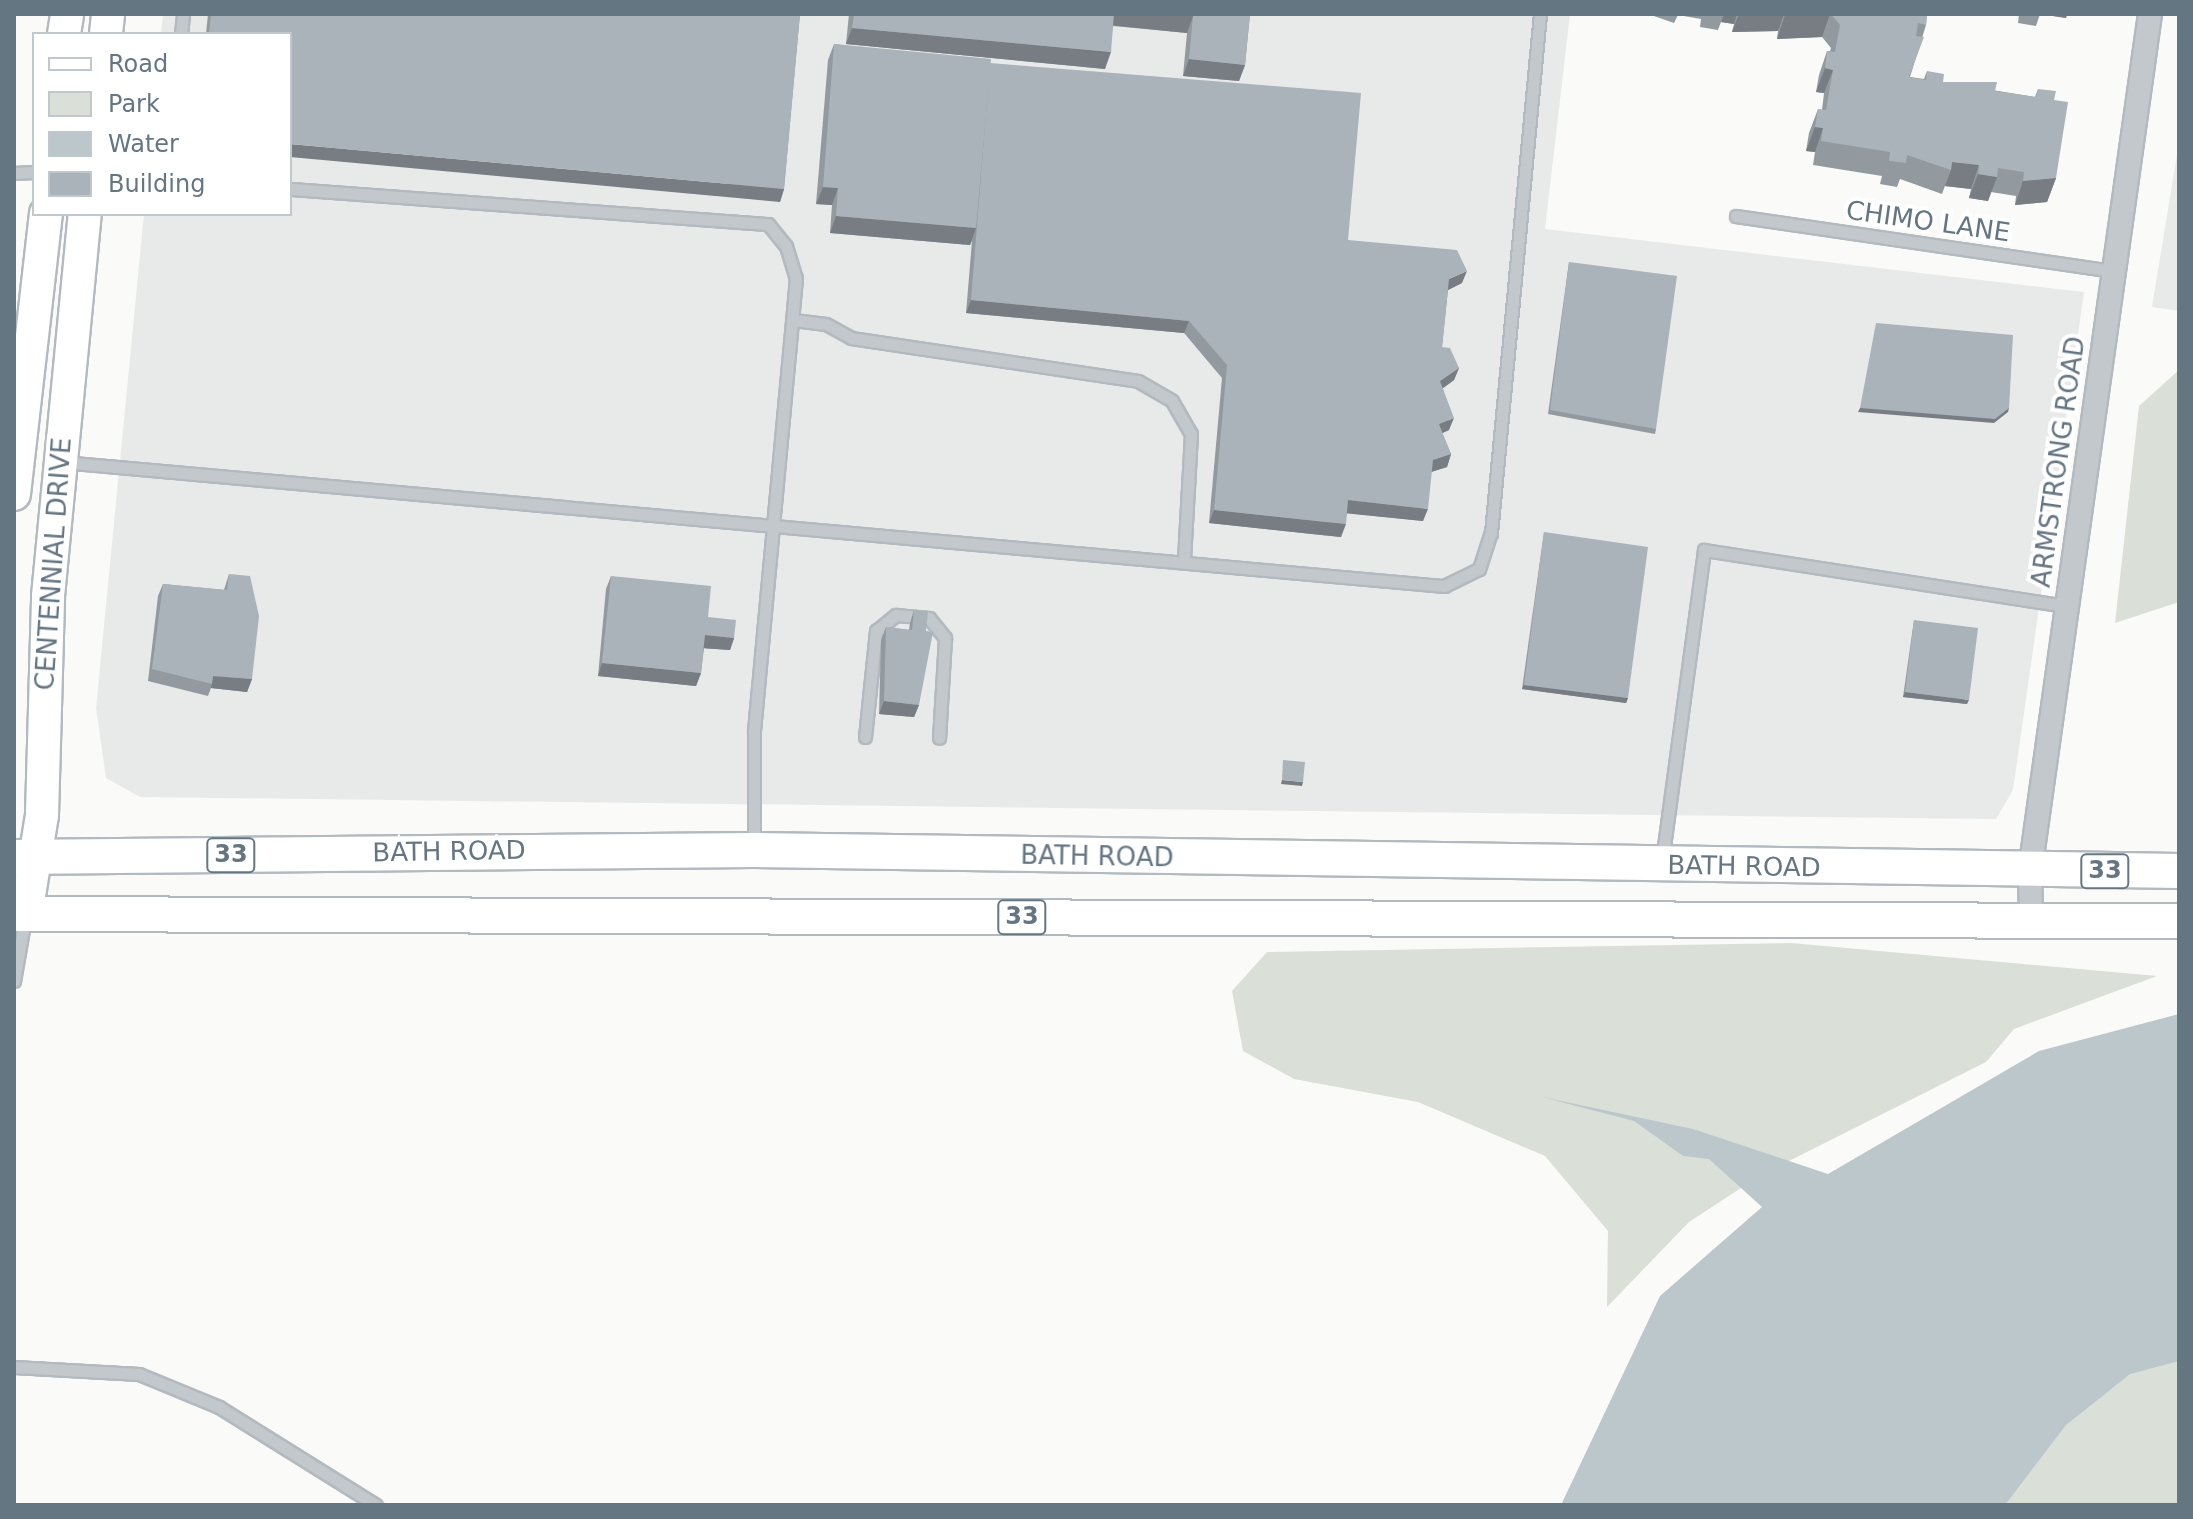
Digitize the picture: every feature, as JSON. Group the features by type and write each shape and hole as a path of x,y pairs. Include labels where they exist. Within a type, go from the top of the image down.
{"main road":[{"name":"CENTENNIAL DRIVE","path":"14,494 46,216"},
{"name":"CENTENNIAL DRIVE","path":"20,914 85,216"},
{"name":"BATH ROAD","path":"26,857 754,850 1661,866 2179,871"},
{"name":"BATH ROAD","path":"20,914 2179,921"}],"street":[{"name":"ARMSTRONG ROAD","path":"2031,919 2030,871 2150,14"}],"lane":[{"path":"61,462 774,528 1184,560 1444,586 1479,569 1491,533 1540,14"},
{"path":"292,189 768,224 793,260 793,320 754,732 754,850"},
{"name":"CHIMO LANE","path":"1736,216 2115,271"},
{"path":"793,320 826,324 851,338 1138,381 1172,401 1191,434 1184,560"},
{"path":"1661,866 1704,550 2067,606"},
{"path":"865,737 876,631 896,615 929,618 945,638 939,738"},
{"path":"14,981 20,914"},
{"path":"14,1367 139,1374 219,1407 376,1505"}],"shaded area":[{"path":"163,14 1570,14 1545,229 2084,292 2013,790 1996,819 140,797 106,778 96,708 144,216 292,216 292,32 161,32"},
{"path":"2179,142 2179,311 2152,307"}],"green space":[{"path":"2179,370 2179,602 2115,623 2139,406"},
{"path":"1791,943 2157,976 2014,1029 1986,1062 1761,1175 1689,1222 1607,1307 1608,1231 1545,1156 1418,1102 1294,1079 1243,1051 1232,991 1267,952"},
{"path":"2179,1300 2179,1505 2005,1505 2033,1463 2037,1403"}],"water":[{"path":"2179,1014 2179,1361 2130,1374 2066,1425 2005,1505 1561,1505 1660,1296 1762,1207 1709,1159 1683,1156 1634,1121 1542,1097 1693,1129 1828,1174 2039,1051"}],"building":[{"path":"211,14 800,14 784,189 292,144 292,32 209,32"},
{"path":"854,14 1114,14 1111,52 852,28"},
{"path":"1169,14 1250,14 1245,65 1189,59 1193,16"},
{"path":"1831,14 1927,14 1926,25 1918,23 1916,36 1924,37 1909,77 1926,80 1927,71 1944,74 1943,82 1997,82 1995,91 2036,97 2038,89 2056,91 2054,100 2068,102 2056,178 2023,181 2024,172 1998,168 1997,177 1978,174 1979,165 1952,162 1951,170 1907,155 1906,163 1889,161 1890,152 1821,141 1823,128 1815,127 1818,109 1826,110 1833,70 1825,68 1827,51 1835,52 1840,25"},
{"path":"834,44 991,59 976,228 836,216 838,188 823,187"},
{"path":"990,63 1361,93 1348,240 1457,250 1467,271 1449,279 1442,347 1450,348 1459,368 1440,381 1454,418 1439,424 1451,454 1433,460 1428,509 1348,500 1346,524 1214,510 1227,365 1189,321 971,300"},
{"path":"1569,262 1677,276 1656,429 1550,410"},
{"path":"1876,323 2013,335 2009,408 1995,419 1860,408"},
{"path":"1544,532 1648,547 1628,698 1524,685"},
{"path":"229,574 250,576 259,616 252,679 213,676 212,684 152,669 163,584 227,590"},
{"path":"611,576 711,586 708,617 736,620 734,638 705,635 701,673 602,663"},
{"path":"914,610 928,611 926,631 933,632 919,705 884,701 886,627 912,630"},
{"path":"1914,620 1978,628 1969,700 1905,692"},
{"path":"1283,760 1305,762 1303,782 1282,780"}]}
